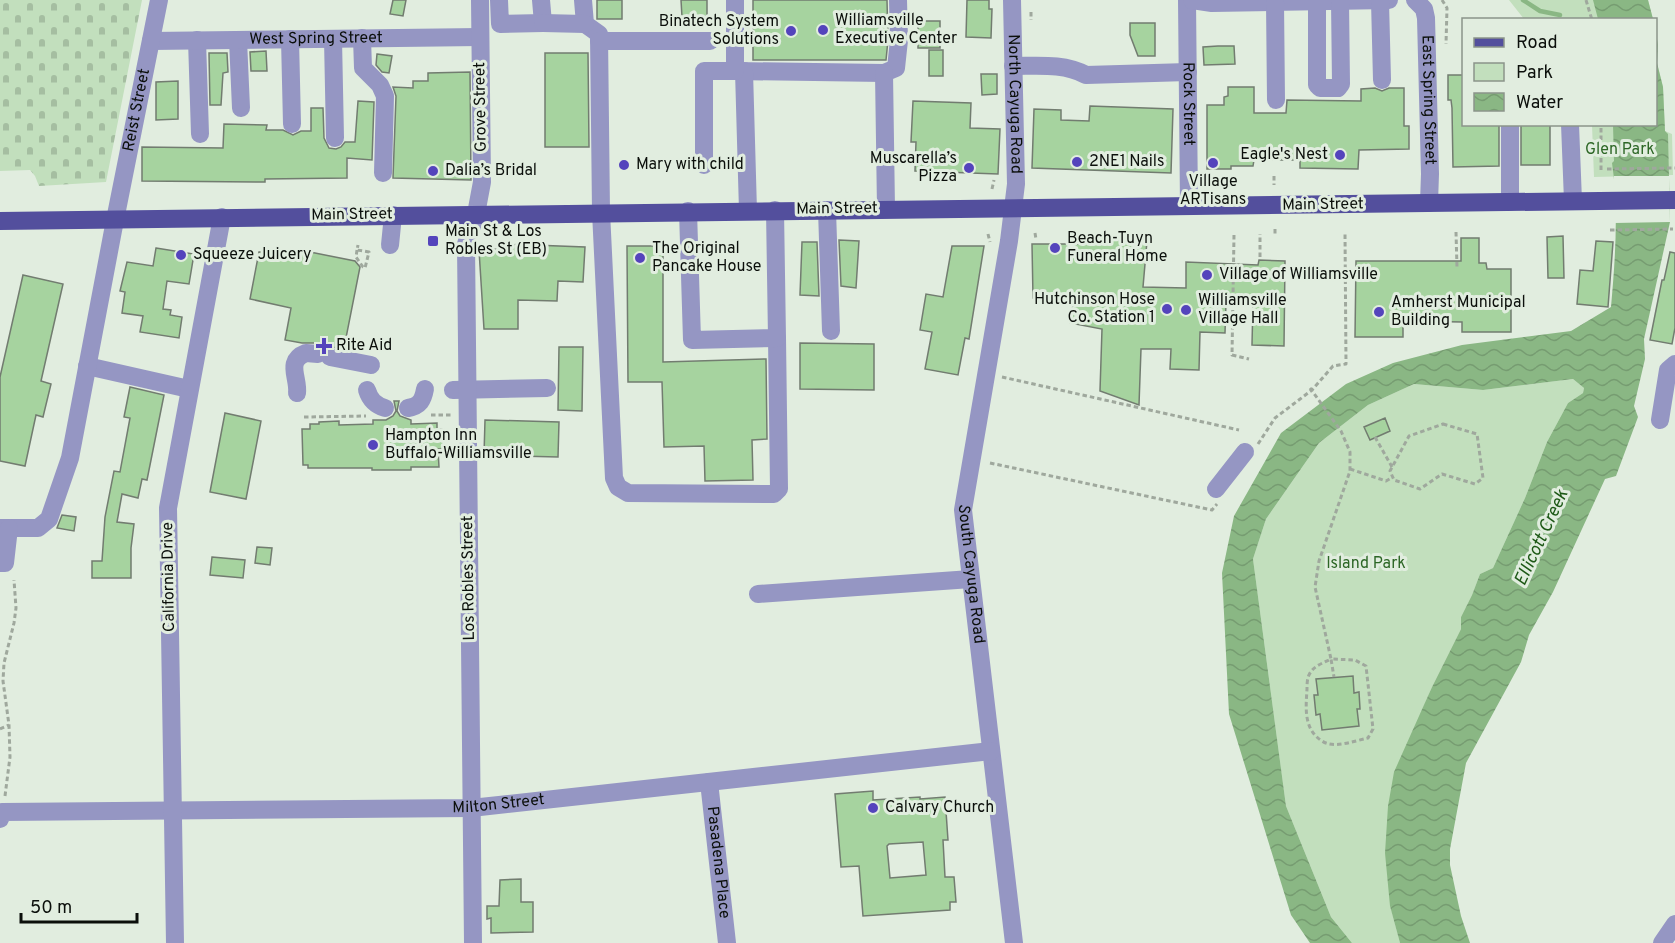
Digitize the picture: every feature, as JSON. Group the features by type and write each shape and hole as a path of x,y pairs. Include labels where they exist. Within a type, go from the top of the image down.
{"main road":[{"name":"Main Street","path":"0,221 1672,200"}],"street":[{"name":"Reist Street","path":"4,528 38,528 49,519 70,458 159,0"},
{"name":"Grove Street","path":"476,214 482,182 480,0"},
{"path":"499,0 500,24 585,24 599,34 601,212 614,478 618,487 628,494 774,494 779,489 774,210"},
{"path":"541,0 543,23"},
{"path":"583,0 585,24"},
{"path":"735,0 748,211"},
{"path":"704,165 704,71 884,73 896,68 899,40 898,0"},
{"name":"North Cayuga Road","path":"1012,0 1016,181 1013,207"},
{"name":"Rock Street","path":"1187,0 1189,206"},
{"path":"1192,0 1212,3 1388,0"},
{"path":"1380,0 1382,80"},
{"name":"East Spring Street","path":"1415,0 1424,9 1426,18 1429,203"},
{"path":"1317,1 1317,85 1320,88 1333,89 1338,88 1341,84 1340,1"},
{"path":"1275,2 1276,100"},
{"name":"West Spring Street","path":"150,41 480,37"},
{"path":"362,38 363,68 380,85 385,96 383,173"},
{"path":"290,39 291,124"},
{"path":"333,39 335,138"},
{"path":"197,40 200,134"},
{"path":"238,40 241,108"},
{"path":"599,41 710,41"},
{"path":"1013,66 1062,66 1086,75 1188,72"},
{"path":"884,73 886,209"},
{"path":"1510,126 1510,202"},
{"path":"1570,126 1573,201"},
{"name":"South Cayuga Road","path":"1013,207 963,510 1014,943"},
{"path":"827,210 831,331"},
{"path":"688,211 692,340 777,338"},
{"name":"Los Robles Street","path":"473,943 460,389 466,244 476,214"},
{"path":"390,245 393,215"},
{"name":"California Drive","path":"175,943 168,508 214,304 222,217"},
{"path":"297,393 298,386 293,370 297,359 306,353 371,365"},
{"path":"88,358 196,384"},
{"path":"1660,420 1668,370 1675,364"},
{"path":"460,389 547,388"},
{"path":"408,408 422,401 425,389"},
{"path":"367,390 380,412"},
{"path":"1217,495 1250,449"},
{"path":"0,562 5,563 4,528"},
{"path":"758,594 971,579"},
{"name":"Milton Street","path":"1,816 173,810 471,808 991,751"},
{"name":"Pasadena Place","path":"710,782 727,943"},
{"path":"1662,943 1675,924"}],"path":[{"path":"1442,0 1447,8 1446,44"},
{"path":"1586,0 1591,18"},
{"path":"1031,12 1031,20"},
{"path":"1601,126 1601,170"},
{"path":"1607,169 1675,168"},
{"path":"1274,176 1274,185"},
{"path":"992,189 994,180"},
{"path":"1275,229 1275,234"},
{"path":"1610,230 1672,229"},
{"path":"1456,232 1456,268"},
{"path":"1035,233 1036,239"},
{"path":"1250,449 1275,418 1311,389 1333,366 1346,364 1345,233"},
{"path":"988,234 990,242"},
{"path":"1260,234 1260,257"},
{"path":"1234,235 1232,355 1249,359"},
{"path":"358,248 369,252 365,268 359,263 356,257 358,248"},
{"path":"997,376 1239,430"},
{"path":"1311,389 1341,431 1350,452 1350,469 1319,561 1315,586 1334,678"},
{"path":"304,417 380,412"},
{"path":"1443,424 1477,434 1483,477 1475,484 1442,474 1420,489 1394,480 1393,477 1390,471 1409,436 1443,424"},
{"path":"1375,437 1392,466"},
{"path":"990,463 1212,510 1217,495"},
{"path":"1350,469 1386,481 1393,477"},
{"path":"1,816 10,757 9,726 3,681 4,663 16,608 14,580"},
{"path":"1331,659 1355,660 1366,666 1374,729 1368,738 1340,744 1322,741 1312,731 1307,720 1306,709 1308,676 1315,666 1331,659"},
{"path":"0,729 9,726"}],"green space":[{"path":"0,0 142,0 106,182 39,186 30,170 0,171"},
{"path":"1509,0 1648,0 1653,18 1523,18"},
{"name":"Glen Park","path":"1657,63 1663,87 1665,131 1672,134 1673,175 1594,177 1592,126 1657,126"},
{"name":"Island Park","path":"1573,379 1584,388 1583,393 1568,403 1547,442 1525,498 1493,568 1480,574 1461,617 1461,629 1432,687 1408,744 1390,905 1400,943 1352,943 1331,917 1286,806 1253,559 1266,519 1319,443 1368,405 1414,384 1483,390"}],"water":[{"path":"1593,0 1648,0 1653,18 1598,18"},
{"name":"Ellicott Creek","path":"1657,63 1663,87 1665,131 1668,134 1670,222 1644,339 1645,359 1634,406 1638,417 1616,476 1605,479 1553,592 1529,635 1521,662 1466,763 1450,849 1450,865 1461,916 1470,943 1400,943 1390,906 1385,853 1388,806 1394,772 1461,629 1461,617 1480,574 1493,568 1525,498 1547,442 1568,403 1583,393 1584,388 1573,379 1483,390 1414,384 1368,405 1319,443 1266,519 1253,559 1286,806 1331,917 1352,943 1310,943 1291,915 1229,714 1222,573 1234,516 1281,433 1346,384 1393,363 1462,345 1571,331 1611,307 1616,235 1612,163 1614,161 1613,126 1657,126"}],"pier":[{"path":"1614,176 1669,176 1670,222 1614,223"}],"building":[{"path":"393,0 406,0 403,16 390,14"},
{"path":"597,0 622,0 622,19 597,19"},
{"path":"681,0 707,0 707,16 682,17"},
{"name":"Williamsville Executive Center","path":"753,0 887,0 886,60 753,60"},
{"path":"967,0 989,0 989,9 992,9 991,38 966,37"},
{"path":"918,21 940,21 940,48 918,48"},
{"path":"1130,23 1155,23 1155,56 1138,56 1130,35"},
{"path":"1234,46 1235,64 1204,65 1203,47"},
{"path":"929,50 943,50 943,76 929,76"},
{"path":"266,51 267,71 251,71 250,52"},
{"path":"209,53 227,53 228,72 223,73 221,105 210,105"},
{"path":"545,53 588,53 589,147 545,147"},
{"path":"377,54 392,56 389,73 382,72 376,65"},
{"path":"470,72 471,180 393,178 396,96 393,87 413,88 413,81 428,81 428,73"},
{"path":"981,74 997,74 997,94 982,95"},
{"path":"1448,75 1462,75 1462,126 1499,126 1499,166 1453,167 1452,108 1451,100 1448,100"},
{"path":"178,81 178,119 156,120 156,82"},
{"path":"1228,87 1254,87 1254,113 1286,113 1287,100 1361,101 1361,89 1375,88 1382,91 1389,88 1404,88 1404,126 1409,126 1409,149 1359,150 1358,169 1300,168 1300,160 1254,160 1253,166 1207,169 1207,105 1224,105 1224,97 1228,96"},
{"path":"358,101 374,102 372,160 347,158 347,178 265,179 265,182 142,181 142,147 223,148 224,124 267,125 266,130 283,130 293,135 301,131 311,131 311,108 323,108 324,138 329,148 336,149 345,142 355,142"},
{"path":"913,101 971,103 970,128 1000,129 998,174 915,171 916,142 911,142"},
{"path":"1090,106 1173,109 1171,173 1032,168 1034,109 1061,110 1061,120 1089,121"},
{"path":"1521,126 1550,126 1550,165 1521,165"},
{"path":"1563,236 1564,278 1548,278 1547,237"},
{"path":"1461,238 1479,238 1479,263 1486,263 1487,269 1511,269 1511,332 1462,332 1462,322 1403,321 1403,337 1355,337 1356,261 1461,261"},
{"path":"839,240 859,241 856,288 841,286"},
{"path":"1111,240 1147,241 1143,287 1186,288 1186,262 1258,265 1259,260 1285,261 1284,346 1252,345 1253,302 1226,302 1225,333 1200,332 1199,370 1170,369 1171,349 1141,349 1139,405 1100,391 1102,329 1070,323 1074,298 1033,298 1032,244 1111,244"},
{"path":"1596,241 1613,242 1608,307 1577,304 1580,270 1593,271"},
{"path":"802,242 817,242 819,296 800,295"},
{"path":"533,243 533,245 585,247 583,282 558,281 557,301 518,300 518,329 484,329 479,250 501,249 501,246"},
{"path":"627,246 663,246 663,362 766,359 767,439 752,440 753,480 705,481 704,446 664,447 662,382 628,382"},
{"path":"952,246 984,246 969,339 965,338 958,375 925,369 932,332 920,330 926,294 943,297"},
{"path":"156,248 194,254 189,284 167,281 163,309 171,310 170,315 182,317 179,338 140,332 143,316 122,313 125,292 120,291 127,262 153,266"},
{"name":"Rite Aid","path":"305,251 355,261 360,267 344,348 285,340 291,308 250,299 259,252"},
{"path":"1670,252 1675,253 1675,328 1672,344 1650,340"},
{"path":"23,275 63,284 41,381 51,384 43,417 36,415 25,466 0,461 0,377"},
{"path":"800,343 874,344 874,390 800,389"},
{"path":"559,347 583,347 582,411 558,410"},
{"path":"130,387 164,395 147,480 142,479 138,498 122,494 117,522 134,524 131,578 92,578 92,561 102,561 105,517 114,471 120,472 130,418 124,417"},
{"name":"Hampton Inn Buffalo-Williamsville","path":"394,401 399,401 397,411 400,416 411,420 411,424 437,423 437,430 444,429 444,449 438,449 439,467 372,470 372,468 308,468 308,465 303,465 302,429 310,429 310,424 319,424 319,422 339,421 339,425 373,424 373,420 386,420 393,416 396,411"},
{"path":"225,413 261,421 246,499 210,492"},
{"path":"1385,418 1390,431 1370,440 1364,427"},
{"path":"485,420 559,422 558,457 484,455"},
{"path":"62,515 76,517 74,531 57,528"},
{"path":"257,547 272,548 270,565 255,563"},
{"path":"212,557 245,560 243,578 210,575"},
{"path":"1353,676 1354,693 1359,692 1360,709 1357,709 1359,726 1322,730 1320,714 1316,715 1314,695 1318,695 1316,679"},
{"path":"873,791 873,800 945,797 948,840 943,840 945,877 954,877 956,902 950,902 950,910 863,916 859,866 841,867 835,794","holes":["923,842 926,875 890,878 887,846"]},
{"path":"521,879 521,902 533,902 533,932 491,933 491,918 487,919 487,906 499,906 500,880"}],"waterway":[{"path":"1523,0 1540,11 1560,15"}],"place":[{"name":"Williamsville Executive Center","path":"823,30"},
{"name":"Binatech System Solutions","path":"791,31"},
{"name":"Eagle's Nest","path":"1340,155"},
{"name":"2NE1 Nails","path":"1077,162"},
{"name":"Village ARTisans","path":"1213,163"},
{"name":"Mary with child","path":"624,165"},
{"name":"Muscarella’s Pizza","path":"969,168"},
{"name":"Dalia’s Bridal","path":"433,171"},
{"name":"Main St & Los Robles St (EB)","path":"433,241"},
{"name":"Beach-Tuyn Funeral Home","path":"1055,248"},
{"name":"Squeeze Juicery","path":"181,255"},
{"name":"The Original Pancake House","path":"640,258"},
{"name":"Village of Williamsville","path":"1207,275"},
{"name":"Hutchinson Hose Co. Station 1","path":"1167,309"},
{"name":"Williamsville Village Hall","path":"1186,310"},
{"name":"Amherst Municipal Building","path":"1379,312"},
{"name":"Rite Aid","path":"324,346"},
{"name":"Hampton Inn Buffalo-Williamsville","path":"373,445"},
{"name":"Calvary Church","path":"873,808"}]}
